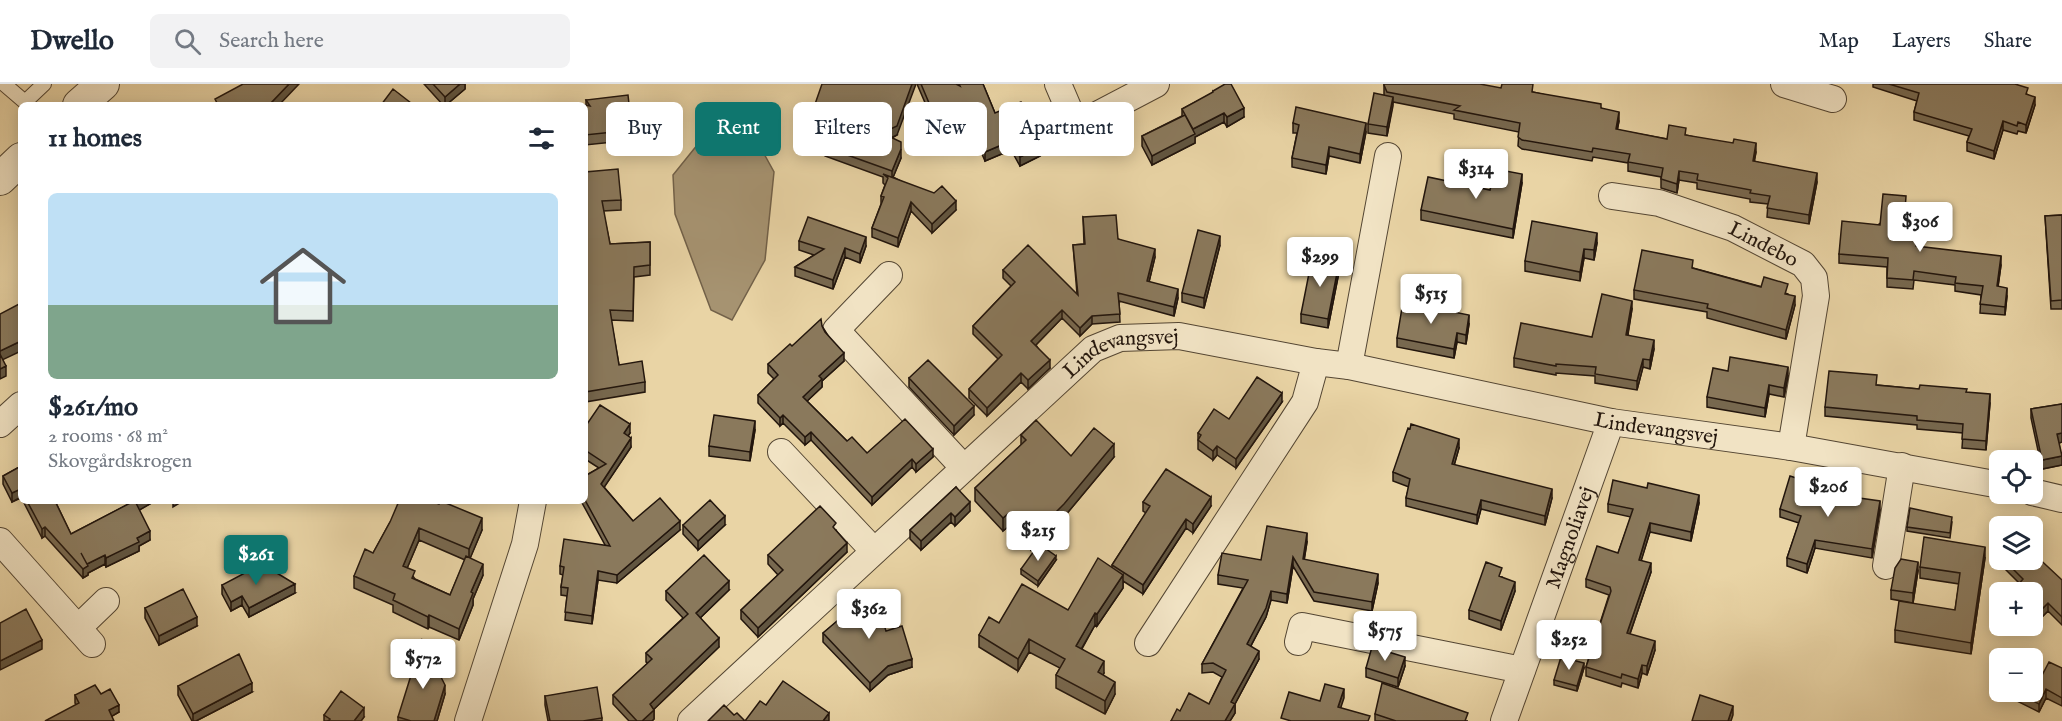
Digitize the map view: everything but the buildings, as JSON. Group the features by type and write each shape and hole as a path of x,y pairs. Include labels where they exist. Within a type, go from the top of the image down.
{"street":[{"path":"1059,84 1076,126 1156,84"},
{"path":"1784,84 1833,99"},
{"path":"1349,366 1388,156"},
{"path":"0,179 18,162"},
{"name":"Lindebo","path":"1612,196 1659,203 1732,228 1803,264 1814,278 1816,296 1791,447"},
{"path":"889,275 836,330 964,468"},
{"name":"Lindevangsvej","path":"691,721 1093,349 1120,338 1179,336 1349,366 1611,422 1791,447 1989,483"},
{"path":"1149,643 1305,402 1316,362"},
{"path":"0,424 18,408"},
{"name":"Magnoliavej","path":"1504,721 1611,422"},
{"path":"781,452 874,552"},
{"path":"1886,566 1902,466"},
{"path":"2043,495 2062,499"},
{"path":"468,721 525,544 532,504"},
{"path":"0,541 85,636 106,601"},
{"path":"1298,642 1302,626 1522,670"}],"lane":[{"path":"4,84 25,102 44,84"}],"shaded area":[{"path":"695,148 695,156 765,156 774,172 765,260 732,320 711,310 675,214 673,175"}]}
